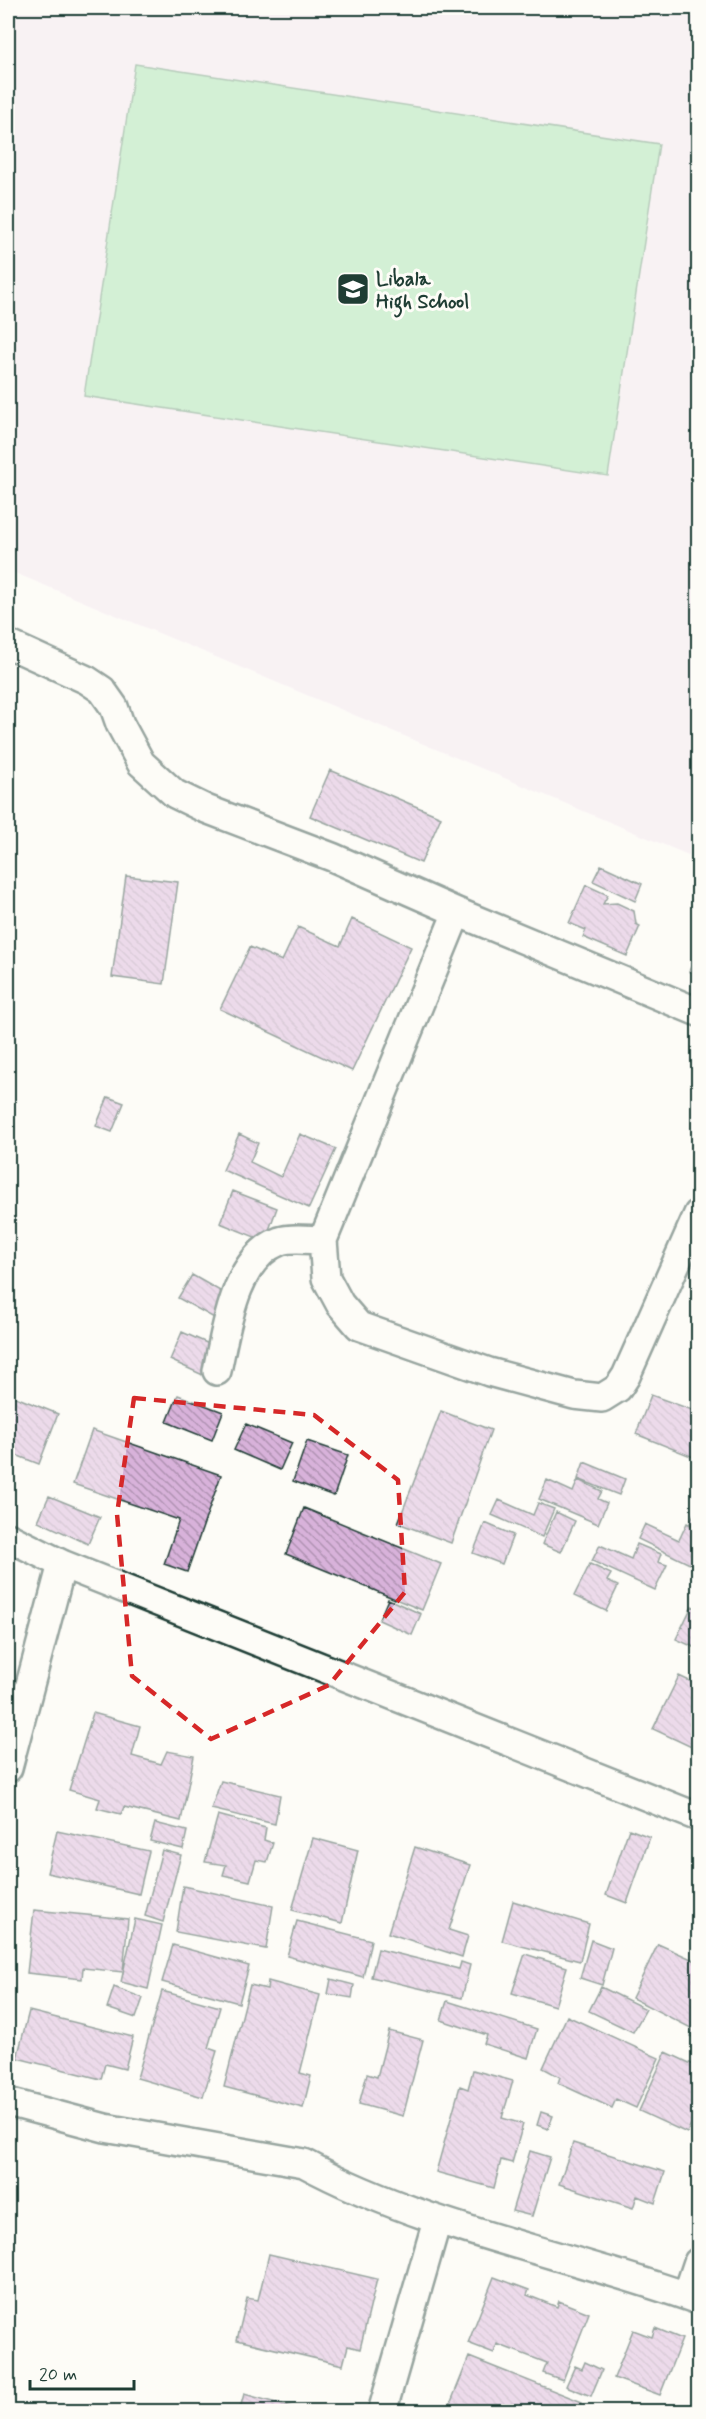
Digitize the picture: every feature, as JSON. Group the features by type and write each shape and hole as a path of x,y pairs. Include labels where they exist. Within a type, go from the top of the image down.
{"street":[{"path":"8,644 87,680 102,690 114,706 120,724 141,764 175,794 206,809 332,857 457,912 699,1012"},
{"path":"457,912 322,1240 326,1278 340,1304 359,1326 489,1372 574,1395 602,1398 618,1388 626,1376 665,1294 699,1214"},
{"path":"217,1371 225,1332 242,1278 258,1255 282,1240 322,1240"},
{"path":"8,1537 62,1564 699,1817"},
{"path":"8,1767 62,1564"},
{"path":"8,2102 105,2128 304,2163 332,2178 437,2221 693,2297 699,2262"},
{"path":"382,2412 437,2221"}],"highlighted area":[{"path":"134,1398 314,1415 398,1480 405,1592 329,1685 211,1739 132,1676 117,1514"}],"shaded area":[{"name":"Libala High School","path":"8,8 698,8 698,859 8,570"}],"green space":[{"path":"135,64 659,144 608,476 84,396"}],"building":[{"path":"330,770 441,817 421,863 310,816"},
{"path":"601,865 642,884 635,901 593,881"},
{"path":"126,876 178,882 164,984 112,977"},
{"path":"586,885 608,895 603,904 617,903 634,911 636,924 640,926 627,956 583,937 586,930 569,923"},
{"path":"352,919 411,947 352,1071 220,1009 250,947 282,961 298,927 340,946"},
{"path":"698,950 698,975 689,971"},
{"path":"108,1097 124,1103 112,1132 96,1126"},
{"path":"239,1134 258,1143 250,1162 281,1177 300,1134 336,1149 309,1208 223,1170"},
{"path":"233,1191 277,1208 265,1241 220,1223"},
{"path":"192,1275 229,1296 216,1319 178,1298"},
{"path":"182,1332 218,1348 205,1376 170,1360"},
{"path":"8,1394 58,1414 39,1464 8,1452"},
{"path":"178,1395 223,1412 212,1440 167,1422"},
{"path":"651,1395 698,1412 698,1459 636,1434"},
{"path":"441,1411 491,1430 451,1543 398,1523"},
{"path":"246,1424 292,1443 280,1470 234,1450"},
{"path":"92,1430 221,1475 187,1572 164,1564 179,1520 73,1484"},
{"path":"307,1441 348,1455 334,1496 293,1481"},
{"path":"584,1462 625,1479 619,1495 578,1479"},
{"path":"547,1480 573,1492 578,1480 602,1491 598,1499 607,1503 598,1524 539,1499"},
{"path":"49,1496 100,1517 88,1544 38,1521"},
{"path":"499,1500 533,1515 538,1503 554,1509 542,1537 492,1515"},
{"path":"698,1505 698,1527 690,1523"},
{"path":"304,1508 441,1564 422,1610 286,1554"},
{"path":"556,1512 575,1521 561,1552 542,1544"},
{"path":"485,1523 513,1535 502,1564 473,1553"},
{"path":"687,1523 698,1529 698,1568 638,1539 645,1524 679,1540"},
{"path":"637,1544 661,1554 658,1562 667,1565 655,1590 592,1561 600,1545 631,1559"},
{"path":"590,1564 611,1574 607,1581 618,1586 606,1611 574,1596"},
{"path":"388,1599 421,1614 412,1635 379,1620"},
{"path":"692,1606 698,1609 698,1649 676,1639"},
{"path":"679,1676 698,1685 698,1750 653,1729"},
{"path":"93,1713 140,1726 132,1756 161,1764 167,1751 194,1756 181,1821 124,1807 121,1814 97,1808 100,1799 69,1790"},
{"path":"221,1781 280,1795 275,1824 211,1809"},
{"path":"218,1815 266,1828 264,1840 273,1843 267,1862 256,1860 250,1881 223,1875 226,1865 205,1862"},
{"path":"155,1823 187,1831 183,1849 150,1841"},
{"path":"629,1829 650,1837 627,1903 606,1895"},
{"path":"57,1831 149,1851 139,1894 47,1873"},
{"path":"313,1838 358,1850 342,1923 292,1910"},
{"path":"415,1847 470,1865 449,1930 468,1936 462,1957 388,1933"},
{"path":"162,1850 181,1855 163,1922 145,1916"},
{"path":"183,1886 273,1906 266,1949 176,1932"},
{"path":"513,1901 589,1924 580,1961 502,1941"},
{"path":"34,1910 128,1919 123,1972 83,1968 82,1979 27,1973"},
{"path":"135,1919 162,1925 148,1989 121,1982"},
{"path":"297,1921 371,1940 363,1977 287,1956"},
{"path":"591,1940 612,1948 602,1985 580,1978"},
{"path":"658,1944 698,1962 698,2039 690,2036 693,2029 632,1998"},
{"path":"173,1945 249,1966 239,2003 162,1982"},
{"path":"378,1949 459,1969 461,1962 470,1965 462,1998 371,1977"},
{"path":"525,1954 567,1967 555,2006 512,1993"},
{"path":"331,1979 354,1985 352,1998 328,1994"},
{"path":"268,1981 320,1995 300,2073 311,2076 303,2108 224,2087 250,1985 267,1989"},
{"path":"114,1987 143,1998 136,2018 107,2008"},
{"path":"601,1987 646,2009 633,2032 589,2011"},
{"path":"162,1991 220,2007 208,2048 217,2051 203,2097 137,2078"},
{"path":"447,2001 537,2029 528,2058 484,2044 487,2035 441,2020"},
{"path":"29,2011 133,2037 125,2069 105,2064 101,2079 17,2058"},
{"path":"567,2016 659,2058 636,2108 616,2099 612,2108 558,2083 560,2077 543,2068"},
{"path":"389,2031 423,2040 403,2116 359,2104 367,2074 377,2077"},
{"path":"666,2052 698,2067 698,2107 687,2133 639,2111"},
{"path":"473,2070 513,2081 502,2118 523,2124 512,2163 501,2160 494,2188 436,2172 460,2086 468,2089"},
{"path":"541,2112 553,2116 548,2129 537,2125"},
{"path":"573,2143 665,2172 655,2203 637,2196 633,2208 559,2184"},
{"path":"530,2151 550,2157 532,2216 512,2211"},
{"path":"269,2254 377,2279 360,2349 348,2346 343,2365 237,2340 247,2298 258,2300"},
{"path":"494,2277 529,2290 527,2295 557,2307 559,2301 589,2313 563,2380 543,2373 547,2363 497,2344 494,2353 468,2343"},
{"path":"655,2328 682,2339 660,2395 614,2378 633,2330 652,2337"},
{"path":"469,2357 582,2402 579,2412 447,2412"},
{"path":"585,2362 602,2370 591,2396 566,2386 575,2366 582,2369"},
{"path":"244,2394 308,2412 239,2412"}],"place":[{"name":"Libala High School","path":"353,289"}]}
